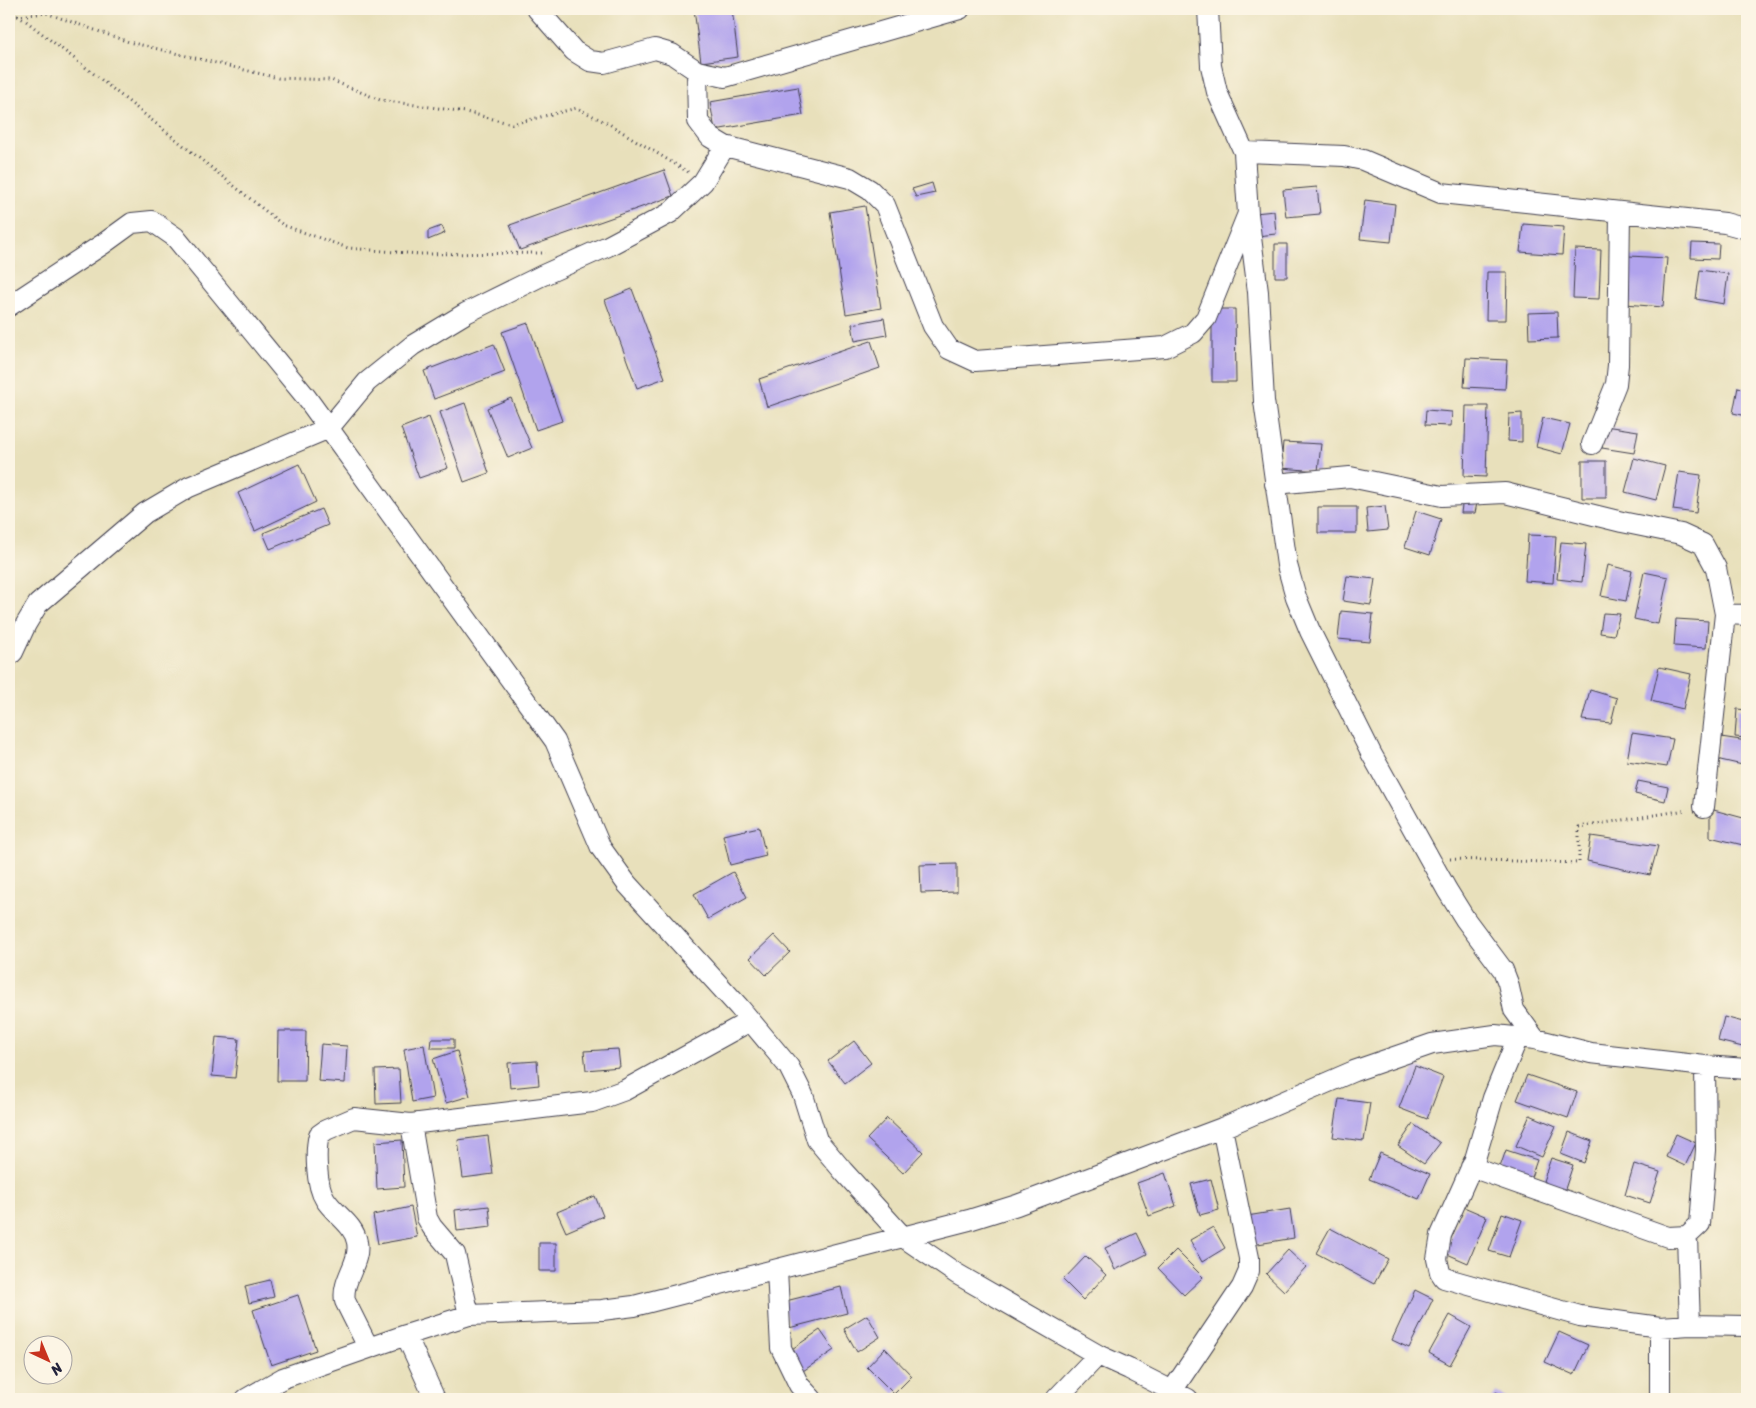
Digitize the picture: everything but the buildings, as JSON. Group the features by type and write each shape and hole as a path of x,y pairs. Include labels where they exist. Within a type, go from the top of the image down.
{"street":[{"path":"537,9 574,51 590,61 604,62 655,49 672,54 697,71 725,77 960,9"},
{"path":"1208,9 1211,66 1217,92 1244,152 1248,214 1258,292 1264,401 1287,565 1299,605 1371,753 1429,858 1465,919 1503,970 1514,1010 1526,1038"},
{"path":"697,71 698,121 710,137 725,146 850,178 870,190 885,205 933,326 949,349 975,361 1165,347 1193,334 1206,318 1248,214"},
{"path":"9,656 13,652 38,604 145,513 189,487 329,428 367,382 413,345 466,313 608,246 670,213 703,182 725,146"},
{"path":"1244,152 1344,156 1363,160 1441,193 1725,223 1747,229"},
{"path":"1592,444 1616,384 1618,365 1620,212"},
{"path":"9,306 132,223 152,221 175,237 306,397 555,741 601,848 627,884 789,1067 803,1094 817,1140 843,1172 903,1237 957,1274 1098,1356 1129,1369 1180,1395 1249,1272 1249,1258 1222,1128"},
{"path":"1275,484 1350,477 1442,496 1505,493 1622,522 1681,534 1703,544 1716,568 1726,614 1704,807"},
{"path":"1726,614 1747,616"},
{"path":"1495,1035 1514,1010"},
{"path":"368,1348 345,1301 344,1292 358,1256 357,1243 354,1233 325,1199 320,1189 316,1147 319,1134 354,1118 411,1124 592,1102 625,1090 750,1021"},
{"path":"246,1399 284,1378 406,1334 469,1315 602,1310 634,1306 969,1220 1017,1205 1222,1128 1354,1071 1432,1044 1495,1035 1526,1038 1591,1053 1747,1069"},
{"path":"1526,1038 1494,1098 1471,1167 1441,1235 1437,1259 1440,1272 1444,1278 1580,1316 1660,1328 1690,1325 1747,1326"},
{"path":"1471,1167 1668,1237 1687,1236 1700,1224 1706,1150 1705,1066"},
{"path":"411,1124 427,1218 432,1227 455,1254 469,1315"},
{"path":"1687,1236 1690,1325"},
{"path":"776,1270 781,1348 799,1385 812,1399"},
{"path":"1660,1328 1660,1399"},
{"path":"406,1334 435,1399"},
{"path":"1056,1399 1098,1356"}],"path":[{"path":"9,11 94,74 282,225 348,248 419,254 553,253"},
{"path":"18,16 46,14 130,42 278,78 331,80 380,100 466,112 512,124 578,108 609,124 703,182"},
{"path":"1429,858 1579,863 1579,827 1704,807"}]}
